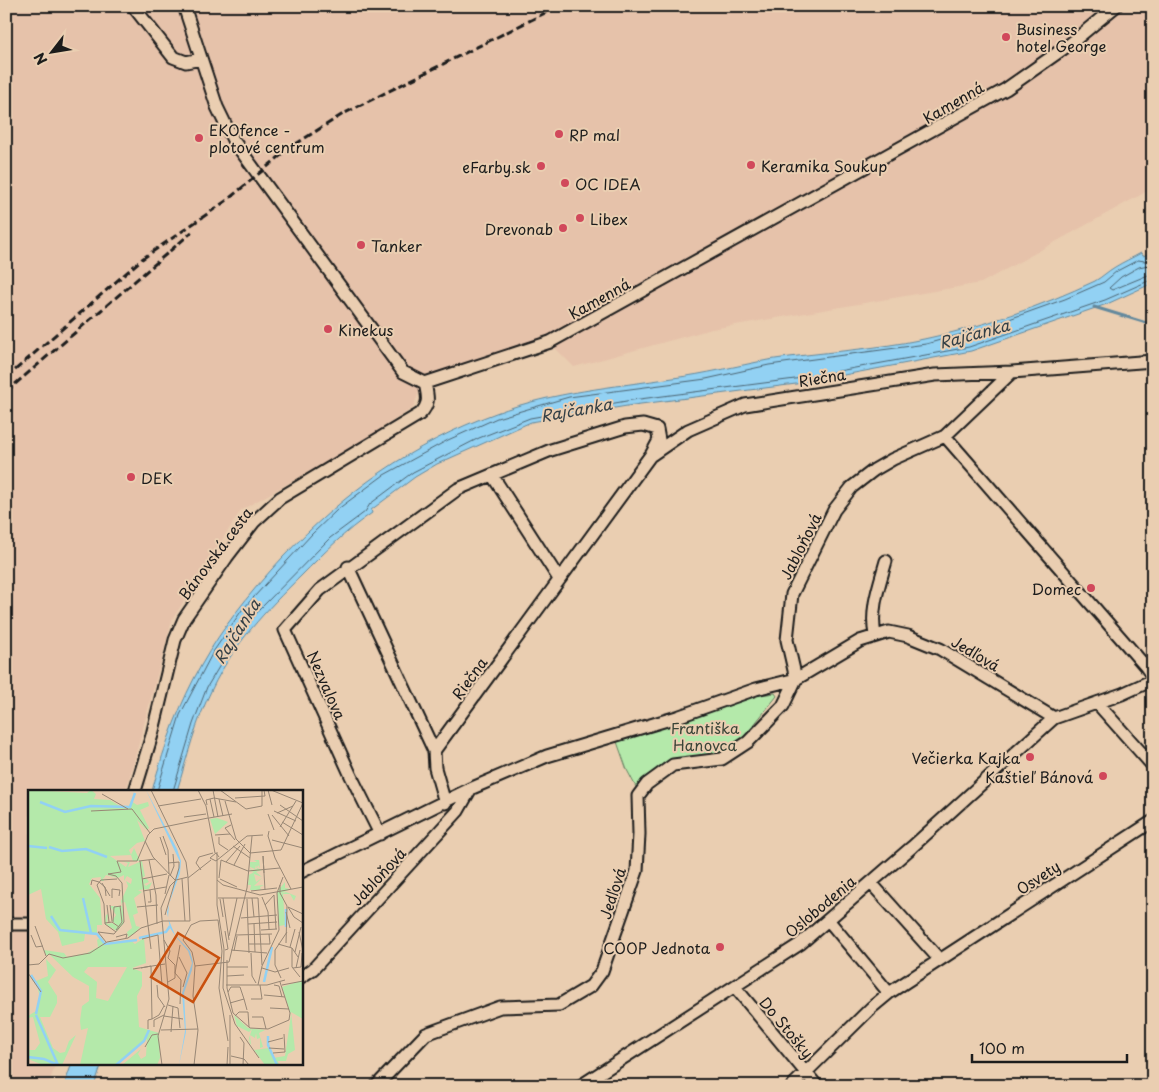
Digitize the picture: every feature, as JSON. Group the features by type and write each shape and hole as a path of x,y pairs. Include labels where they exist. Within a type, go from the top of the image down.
{"street":[{"path":"133,6 173,57 186,62 201,59"},
{"path":"184,6 218,107 233,140 403,372 425,384"},
{"name":"Kamenná","path":"425,384 550,342 1006,89 1039,68 1116,6"},
{"path":"1012,372 1153,361"},
{"name":"Jabloňová","path":"302,872 445,803 470,789 547,756 677,717 756,689 796,679 787,640 792,594 834,510 852,487 874,470 945,436 1012,372"},
{"name":"Riečna","path":"650,456 688,430 745,405 935,375 991,375 1012,372"},
{"name":"Bánovská cesta","path":"135,790 152,736 175,640 184,620 202,592 254,522 280,498 420,414 426,408 428,399 425,384"},
{"name":"Riečna","path":"348,567 458,490 492,474 551,450 624,427 643,425 657,429 659,440 650,456 434,751"},
{"path":"945,436 1146,666 1153,679 1097,704 1054,718"},
{"path":"492,474 559,579"},
{"path":"875,635 872,620 874,603 886,561"},
{"path":"348,567 434,751 434,768 445,803"},
{"name":"Nezvalova","path":"348,567 320,590 285,630 351,776 380,834"},
{"name":"Jedľová","path":"376,1086 426,1034 500,1007 559,1005 591,986 602,971 637,871 639,834 638,796 647,784 673,765 722,759 748,742 783,706 796,679 860,641 889,632 908,636 940,649 1054,718"},
{"path":"1097,704 1153,766"},
{"name":"Oslobodenia","path":"580,1086 800,944 829,921 1054,718"},
{"name":"Jabloňová","path":"302,977 313,968 458,810 470,789"},
{"name":"Osvety","path":"792,1086 807,1074 889,993 1153,820"},
{"path":"871,883 940,959"},
{"path":"829,921 889,993"},
{"path":"6,924 28,924"},
{"name":"Do Stošky","path":"735,987 817,1086"}],"shaded area":[{"path":"6,6 1153,6 1153,188 981,283 712,329 574,367 550,343 425,376 413,408 346,451 241,510 172,620 126,790 28,790 28,1064 56,1064 48,1086 6,1086"}],"green space":[{"name":"Františka Hanovca","path":"775,693 777,696 744,737 719,755 673,762 636,787 627,770 616,739 753,696"}],"water":[{"name":"Rajčanka","path":"1153,252 1153,283 1107,304 971,351 796,384 633,405 531,422 437,464 415,477 371,510 372,513 335,543 263,615 240,643 220,673 206,701 177,790 152,790 174,723 201,665 237,611 258,585 306,533 330,511 381,472 436,439 496,413 561,395 697,374 768,360 904,343 946,334 1011,315 1054,299 1095,281 1115,267 1141,253 1143,256"},
{"path":"72,1064 102,1064 94,1086 64,1086"}],"waterway":[{"path":"1094,307 1153,325"}],"railway":[{"path":"6,378 142,259 226,201 291,147 343,114 559,6"},
{"path":"6,392 192,232"}],"place":[{"name":"Business hotel George","path":"1006,37"},
{"name":"RP mal","path":"559,134"},
{"name":"EKOfence - plotové centrum","path":"199,138"},
{"name":"Keramika Soukup","path":"751,165"},
{"name":"eFarby.sk","path":"541,166"},
{"name":"OC IDEA","path":"565,183"},
{"name":"Libex","path":"580,218"},
{"name":"Drevonab","path":"563,228"},
{"name":"Tanker","path":"361,245"},
{"name":"Kinekus","path":"328,329"},
{"name":"DEK","path":"131,477"},
{"name":"Domec","path":"1091,588"},
{"name":"Večierka Kajka","path":"1030,757"},
{"name":"Kaštieľ Bánová","path":"1103,776"},
{"name":"COOP Jednota","path":"720,947"}]}
